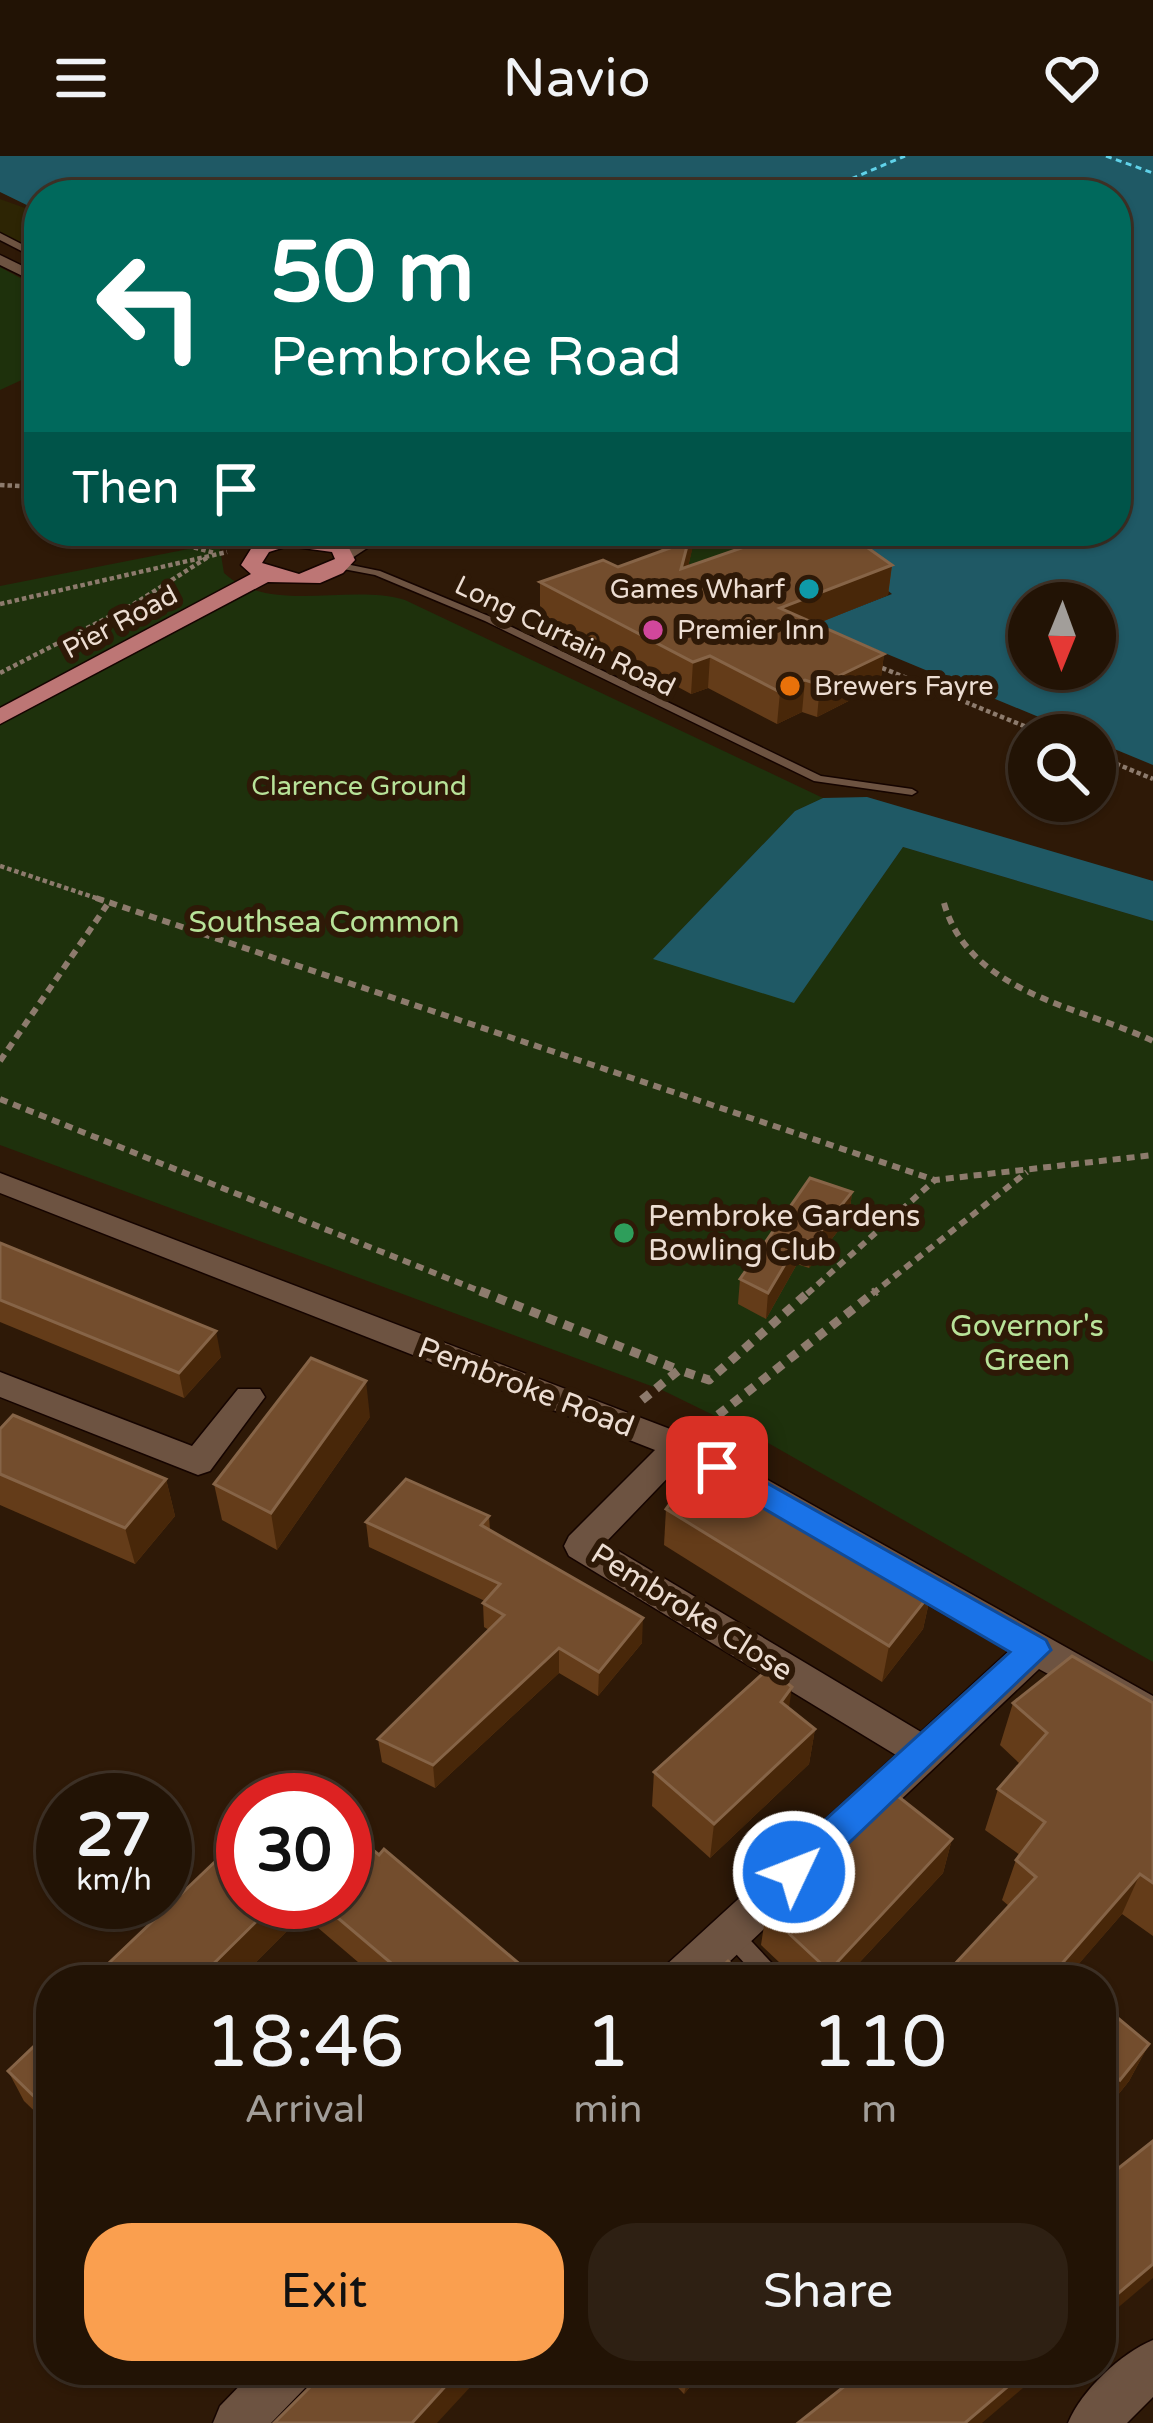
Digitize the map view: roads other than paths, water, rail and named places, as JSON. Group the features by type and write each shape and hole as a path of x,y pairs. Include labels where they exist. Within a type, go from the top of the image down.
{"main road":[{"path":"264,546 250,559 265,575 306,579 343,560 325,546"},
{"name":"Pier Road","path":"0,717 265,575"}],"street":[{"path":"343,560 357,546"},
{"name":"Pembroke Road","path":"0,1183 679,1445 1153,1715"},
{"path":"0,1384 198,1462 249,1397"},
{"name":"Pembroke Close","path":"679,1445 581,1546 921,1751"},
{"path":"696,1965 1035,1650"},
{"path":"1092,2423 1153,2364"},
{"path":"237,2423 275,2385"}],"lane":[{"name":"Long Curtain Road","path":"343,560 488,619 818,779 912,792"},
{"path":"730,1932 760,1965"}],"water":[{"path":"0,156 1153,156 1153,765 1116,750 1116,714 1031,714 815,624 892,594 833,546 1131,546 1131,180 24,180 24,204 0,192"},
{"path":"867,797 1153,881 1153,921 903,847 794,1003 653,959 795,811 823,798"}],"place":[{"name":"Games Wharf","path":"809,589"},
{"name":"Premier Inn","path":"653,630"},
{"name":"Brewers Fayre","path":"790,686"},
{"name":"Pembroke Gardens Bowling Club","path":"624,1233"}],"park label":[{"name":"Clarence Ground","path":"359,786"},
{"name":"Southsea Common","path":"324,922"},
{"name":"Governor's Green","path":"1027,1343"}]}
